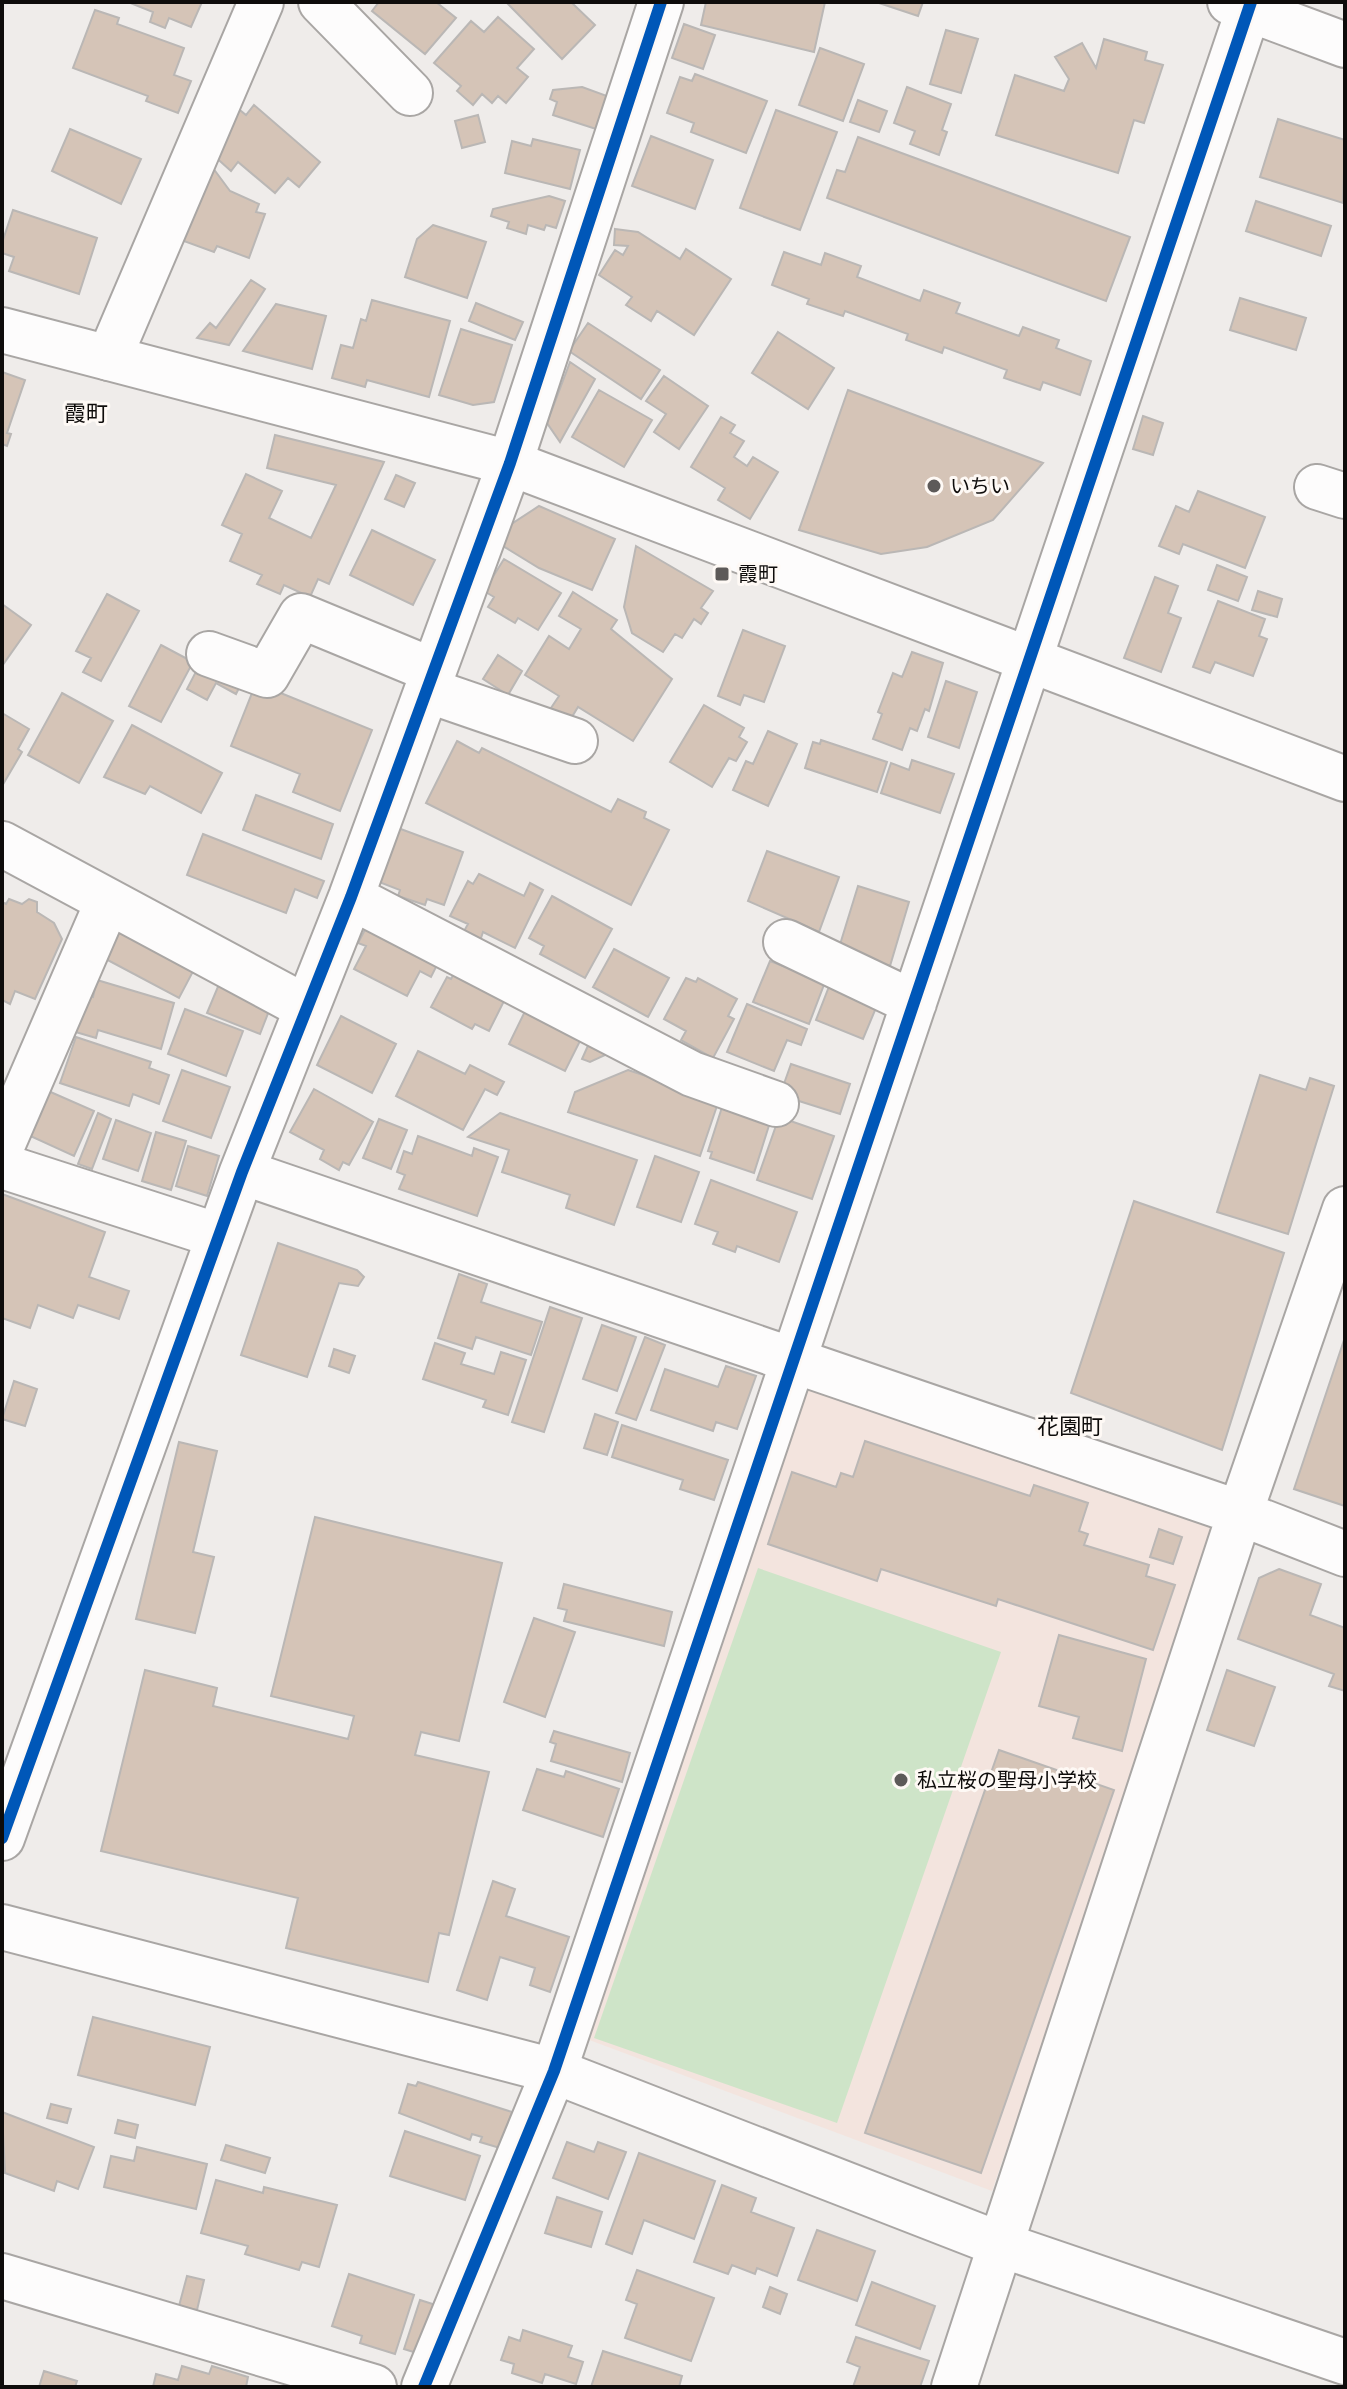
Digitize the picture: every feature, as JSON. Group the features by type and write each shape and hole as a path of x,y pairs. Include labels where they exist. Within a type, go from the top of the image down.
{"street":[{"path":"109,358 261,2"},
{"path":"321,2 410,93"},
{"path":"2,1838 242,1172 351,897 510,463 661,2"},
{"path":"424,2387 554,2071 797,1360 1243,5 1345,45"},
{"path":"2,330 510,463 1345,779"},
{"path":"209,654 267,675 301,616 430,680 575,741"},
{"path":"2,844 307,1008"},
{"path":"351,897 629,1038 665,1061 776,1104"},
{"path":"2,1146 108,901"},
{"path":"786,942 914,1003"},
{"path":"2,1166 219,1236"},
{"path":"242,1172 1240,1513 1345,1554"},
{"path":"954,2387 1240,1513 1345,1209"},
{"path":"2,1927 554,2071 999,2244 1345,2362"},
{"path":"2,2276 374,2387"}],"shaded area":[{"name":"私立桜の聖母小学校","path":"802,1372 1223,1522 992,2191 584,2038"}],"green space":[{"path":"758,1568 1001,1652 837,2123 594,2038"}],"building":[{"path":"128,2 202,2 191,27 169,18 165,28 150,22 153,12"},
{"path":"379,2 436,2 456,18 425,54 372,11"},
{"path":"506,2 571,2 595,25 562,59"},
{"path":"706,2 825,2 814,52 701,25"},
{"path":"876,2 923,2 918,16"},
{"path":"95,10 119,18 117,24 184,48 174,75 191,81 178,113 146,101 148,96 73,68"},
{"path":"498,17 534,49 517,68 528,77 506,103 498,96 492,103 482,94 473,105 457,91 461,86 434,63 471,21 484,32"},
{"path":"684,24 715,35 703,69 672,58"},
{"path":"946,30 978,39 961,93 930,84"},
{"path":"1104,39 1147,52 1145,60 1163,65 1144,123 1134,120 1118,173 996,135 1015,75 1064,91 1069,79 1055,57 1082,43 1096,68"},
{"path":"820,48 864,64 843,121 799,105"},
{"path":"695,74 767,101 746,153 691,132 694,123 667,113 680,77 692,81"},
{"path":"582,87 607,96 596,129 553,115 557,102 550,99 553,90"},
{"path":"907,87 951,104 942,130 947,132 939,155 910,144 915,131 894,123"},
{"path":"858,100 887,111 879,132 850,122"},
{"path":"254,105 320,162 299,187 288,178 275,193 238,162 231,171 212,154 229,135 219,127 236,107 246,115"},
{"path":"776,110 837,132 800,230 740,208"},
{"path":"478,115 485,142 462,148 455,121"},
{"path":"1278,119 1345,140 1343,203 1260,177"},
{"path":"70,129 141,159 121,204 52,171"},
{"path":"651,136 713,160 695,209 632,186"},
{"path":"858,137 1130,237 1106,301 827,198 837,170 845,172"},
{"path":"533,139 580,150 570,189 505,173 512,141 531,146"},
{"path":"210,164 230,191 259,204 256,212 265,214 249,258 217,246 214,252 181,240"},
{"path":"549,196 565,201 556,228 546,225 544,230 528,225 526,234 507,228 509,222 491,216 493,209"},
{"path":"1256,201 1331,226 1321,256 1246,231"},
{"path":"13,210 97,238 79,294 9,271 14,257 2,253 2,243"},
{"path":"433,225 486,242 467,298 405,277 417,239"},
{"path":"615,229 638,232 680,259 686,249 731,279 694,335 657,311 651,321 626,305 632,297 599,275 615,250 623,255 628,246 614,245"},
{"path":"784,252 821,265 825,253 861,266 857,277 920,301 924,290 960,303 956,313 1019,336 1023,327 1059,340 1056,348 1091,361 1080,395 1043,382 1040,390 1004,378 1007,370 944,347 942,353 906,340 908,334 845,311 843,316 807,304 809,299 772,285"},
{"path":"251,280 265,289 229,345 197,338 210,323 216,328"},
{"path":"1240,298 1306,318 1296,350 1230,330"},
{"path":"372,300 450,321 429,397 367,380 365,387 332,378 341,345 353,348 361,319 366,321"},
{"path":"476,303 523,322 515,340 469,321"},
{"path":"276,304 326,316 312,369 243,351"},
{"path":"588,323 660,370 641,399 569,351"},
{"path":"461,329 512,345 494,402 473,405 439,395"},
{"path":"778,332 834,368 808,409 752,373"},
{"path":"570,362 595,379 560,442 547,423"},
{"path":"2,372 25,380 7,433 11,434 7,446 2,444"},
{"path":"664,376 708,406 679,449 654,432 666,414 646,401"},
{"path":"599,390 652,420 624,467 572,437"},
{"path":"848,390 1043,463 993,520 927,547 881,554 799,530"},
{"path":"1143,416 1163,423 1153,455 1133,449"},
{"path":"721,417 735,425 730,433 744,441 734,457 747,466 753,457 778,472 750,519 718,500 725,488 691,467"},
{"path":"275,435 384,462 329,584 318,579 310,597 284,585 280,594 257,584 262,575 230,561 242,534 222,525 246,474 282,491 269,518 311,538 336,485 267,468"},
{"path":"396,475 415,483 404,507 385,499"},
{"path":"1198,491 1265,517 1245,568 1183,544 1179,554 1159,546 1176,506 1189,512"},
{"path":"539,506 615,539 592,590 539,568 503,546 510,525"},
{"path":"372,530 435,560 413,605 350,575"},
{"path":"636,546 713,591 701,608 708,613 701,624 694,619 682,638 675,634 663,652 632,633 624,607"},
{"path":"504,559 561,593 538,630 518,618 515,623 488,607 494,597 484,591"},
{"path":"1217,565 1247,577 1238,601 1208,590"},
{"path":"1155,577 1178,586 1168,613 1181,618 1161,672 1124,658"},
{"path":"1258,591 1282,599 1277,617 1252,610"},
{"path":"573,592 617,620 611,629 672,679 633,741 578,707 570,720 551,708 559,696 525,675 549,636 569,649 581,629 559,616"},
{"path":"107,594 139,611 101,681 83,672 91,658 76,651"},
{"path":"1218,601 1265,619 1259,636 1267,639 1253,676 1215,662 1210,673 1193,667"},
{"path":"2,604 31,625 2,666"},
{"path":"743,630 785,646 764,702 744,695 740,705 718,696"},
{"path":"161,645 193,662 161,722 129,706"},
{"path":"912,652 943,663 929,711 925,709 917,731 910,728 902,750 873,739 882,714 878,712 893,673 902,677"},
{"path":"498,655 522,671 508,695 483,679"},
{"path":"203,658 243,680 236,694 216,683 207,700 187,689"},
{"path":"946,681 977,692 959,748 928,737"},
{"path":"256,683 372,730 340,811 293,792 300,774 231,746"},
{"path":"62,693 113,721 79,783 28,755"},
{"path":"704,705 744,728 739,737 747,742 736,761 729,758 712,787 670,762"},
{"path":"2,713 29,729 18,749 22,752 2,786"},
{"path":"132,725 222,773 201,813 150,786 145,794 104,777"},
{"path":"768,731 797,744 768,806 733,790 746,761 753,764"},
{"path":"821,740 887,762 877,792 805,768 813,742 820,744"},
{"path":"457,741 479,753 482,748 611,812 618,799 646,812 644,818 669,830 631,905 426,803"},
{"path":"912,760 954,774 940,813 881,793 891,763 909,770"},
{"path":"256,795 333,824 321,859 243,830"},
{"path":"398,828 463,852 444,905 427,899 425,905 398,896 400,890 379,882"},
{"path":"203,834 324,881 317,898 295,889 286,913 187,875"},
{"path":"767,851 839,877 819,932 748,901"},
{"path":"479,874 524,896 530,883 543,890 515,948 483,932 480,941 463,933 468,924 450,916 468,881 473,884"},
{"path":"858,886 909,902 890,966 838,951"},
{"path":"552,896 612,929 585,978 540,954 544,946 529,938"},
{"path":"9,899 22,904 29,899 37,902 37,912 54,923 62,939 35,999 15,991 10,1004 2,1000 2,902 6,904"},
{"path":"123,919 199,960 179,998 102,957"},
{"path":"368,924 443,953 431,977 420,971 407,996 354,969 366,946 358,943"},
{"path":"614,949 669,978 648,1017 593,987"},
{"path":"770,961 825,982 809,1024 753,1002"},
{"path":"455,972 509,991 489,1031 475,1024 472,1029 431,1007 447,977 451,979"},
{"path":"222,977 274,998 260,1034 207,1013"},
{"path":"686,978 696,982 698,978 737,999 728,1016 734,1019 713,1058 681,1040 686,1031 664,1019"},
{"path":"97,980 174,1003 161,1049 98,1030 96,1038 69,1030 85,995 93,997"},
{"path":"830,984 878,1003 863,1039 816,1020"},
{"path":"531,999 587,1027 565,1071 509,1044"},
{"path":"747,1004 807,1029 801,1045 787,1040 774,1071 727,1052"},
{"path":"185,1009 243,1031 226,1076 168,1054"},
{"path":"341,1016 396,1044 372,1093 317,1065"},
{"path":"595,1030 616,1050 590,1062 582,1059"},
{"path":"76,1037 151,1062 149,1068 169,1075 159,1104 133,1094 129,1106 60,1083"},
{"path":"418,1051 465,1074 470,1065 504,1082 497,1095 485,1089 463,1130 396,1096"},
{"path":"791,1064 850,1084 840,1114 780,1095"},
{"path":"182,1070 230,1087 211,1138 163,1121"},
{"path":"628,1070 719,1100 700,1156 568,1112 575,1092"},
{"path":"1260,1075 1306,1090 1310,1078 1334,1086 1288,1234 1217,1212"},
{"path":"314,1089 373,1122 349,1165 343,1162 339,1170 320,1159 324,1150 290,1132"},
{"path":"46,1090 94,1111 74,1156 26,1134"},
{"path":"724,1101 772,1116 754,1173 710,1158 712,1152 708,1151"},
{"path":"98,1113 111,1119 92,1169 78,1164"},
{"path":"500,1113 637,1160 614,1225 566,1208 570,1195 502,1172 509,1150 468,1137"},
{"path":"779,1117 834,1136 812,1199 757,1180"},
{"path":"379,1119 407,1130 391,1169 363,1158"},
{"path":"116,1120 151,1133 138,1171 103,1159"},
{"path":"156,1132 186,1141 171,1190 142,1181"},
{"path":"418,1136 472,1156 474,1148 498,1157 477,1216 399,1189 405,1175 397,1172 404,1151 412,1154"},
{"path":"188,1146 219,1156 207,1196 176,1186"},
{"path":"655,1156 699,1172 681,1222 637,1207"},
{"path":"711,1180 797,1212 779,1262 737,1246 735,1252 713,1244 718,1232 695,1224"},
{"path":"2,1194 105,1232 89,1277 129,1291 119,1319 78,1305 73,1318 38,1305 30,1328 2,1318"},
{"path":"1134,1201 1284,1253 1222,1450 1071,1393"},
{"path":"278,1243 357,1270 364,1277 358,1286 339,1283 307,1377 241,1355"},
{"path":"459,1274 487,1284 481,1302 542,1322 531,1355 476,1337 472,1349 438,1338"},
{"path":"550,1307 582,1318 544,1432 512,1422"},
{"path":"602,1325 636,1337 617,1391 583,1379"},
{"path":"645,1337 665,1345 636,1420 616,1413"},
{"path":"1345,1337 1345,1506 1294,1489"},
{"path":"435,1343 465,1353 461,1364 494,1374 501,1352 526,1360 508,1415 483,1407 486,1400 423,1379"},
{"path":"334,1349 355,1356 349,1373 329,1366"},
{"path":"726,1366 756,1376 737,1429 716,1422 713,1431 651,1410 665,1369 718,1387"},
{"path":"14,1381 37,1389 25,1426 2,1419"},
{"path":"595,1414 618,1422 607,1455 584,1448"},
{"path":"622,1425 728,1460 714,1500 680,1489 683,1480 612,1457"},
{"path":"865,1441 1030,1496 1034,1485 1088,1503 1079,1531 1088,1534 1084,1545 1149,1565 1146,1576 1175,1585 1153,1650 998,1599 996,1606 881,1569 877,1581 768,1544 792,1472 836,1487 841,1473 853,1477"},
{"path":"179,1442 217,1451 193,1552 214,1557 195,1633 136,1619"},
{"path":"315,1517 502,1563 459,1741 421,1732 415,1755 489,1772 449,1935 439,1933 428,1982 286,1948 298,1898 101,1851 145,1670 217,1688 213,1706 348,1739 354,1716 271,1696"},
{"path":"1159,1529 1182,1537 1173,1564 1150,1557"},
{"path":"1279,1569 1321,1584 1310,1615 1345,1628 1345,1691 1329,1686 1334,1674 1238,1639 1259,1578"},
{"path":"564,1584 672,1612 664,1646 564,1621 567,1610 558,1608"},
{"path":"534,1618 575,1632 545,1717 504,1702"},
{"path":"1059,1635 1146,1659 1122,1751 1073,1738 1079,1717 1039,1706"},
{"path":"1227,1670 1275,1687 1254,1746 1207,1730"},
{"path":"554,1731 630,1753 622,1782 551,1761 556,1744 550,1742"},
{"path":"999,1750 1114,1790 981,2173 865,2133"},
{"path":"537,1769 564,1777 566,1771 619,1789 603,1837 523,1810"},
{"path":"493,1881 515,1889 506,1916 569,1937 550,1992 530,1985 535,1968 500,1957 487,2000 457,1990"},
{"path":"93,2017 210,2047 195,2105 78,2075"},
{"path":"418,2082 512,2112 500,2148 480,2142 482,2137 472,2134 470,2140 399,2113 408,2084 416,2086"},
{"path":"51,2104 71,2109 67,2123 47,2118"},
{"path":"2,2112 94,2147 78,2189 57,2181 54,2191 5,2173"},
{"path":"118,2120 138,2125 135,2138 115,2133"},
{"path":"405,2131 480,2156 465,2200 390,2176"},
{"path":"567,2142 594,2152 598,2142 626,2152 608,2199 553,2178"},
{"path":"226,2145 270,2158 265,2173 221,2160"},
{"path":"137,2147 207,2164 196,2209 104,2187 111,2156 134,2161"},
{"path":"639,2153 715,2181 694,2239 644,2220 632,2254 606,2244"},
{"path":"216,2180 263,2193 264,2187 337,2205 319,2267 302,2262 299,2270 245,2254 248,2246 201,2233"},
{"path":"722,2185 756,2198 751,2212 794,2228 777,2276 757,2268 755,2274 732,2265 728,2274 694,2262"},
{"path":"557,2197 602,2212 591,2247 545,2233"},
{"path":"817,2230 875,2251 857,2301 798,2280"},
{"path":"637,2270 714,2298 691,2361 625,2338 637,2304 626,2300"},
{"path":"349,2274 414,2295 395,2354 360,2343 362,2336 332,2326"},
{"path":"187,2276 204,2280 197,2310 179,2306"},
{"path":"872,2282 935,2306 920,2349 856,2325"},
{"path":"770,2287 787,2294 780,2314 763,2307"},
{"path":"420,2300 448,2309 433,2358 404,2349"},
{"path":"523,2330 572,2346 568,2357 583,2362 576,2384 545,2374 542,2383 512,2373 514,2364 501,2360 509,2337 520,2341"},
{"path":"856,2337 929,2361 920,2387 853,2387 860,2367 847,2362"},
{"path":"603,2351 682,2376 679,2387 591,2387"},
{"path":"182,2366 209,2374 212,2366 248,2377 246,2387 153,2387 156,2374 178,2380"},
{"path":"44,2371 77,2381 75,2387 39,2387"}],"cycle path":[{"path":"2,1838 242,1172 351,897 510,463 661,2"},
{"path":"424,2387 554,2071 1251,2"}],"place":[{"name":"いちい","path":"934,486"},
{"name":"霞町","path":"722,574"},
{"name":"私立桜の聖母小学校","path":"901,1780"}],"district":[{"name":"霞町","path":"86,413"},
{"name":"花園町","path":"1070,1426"}]}
